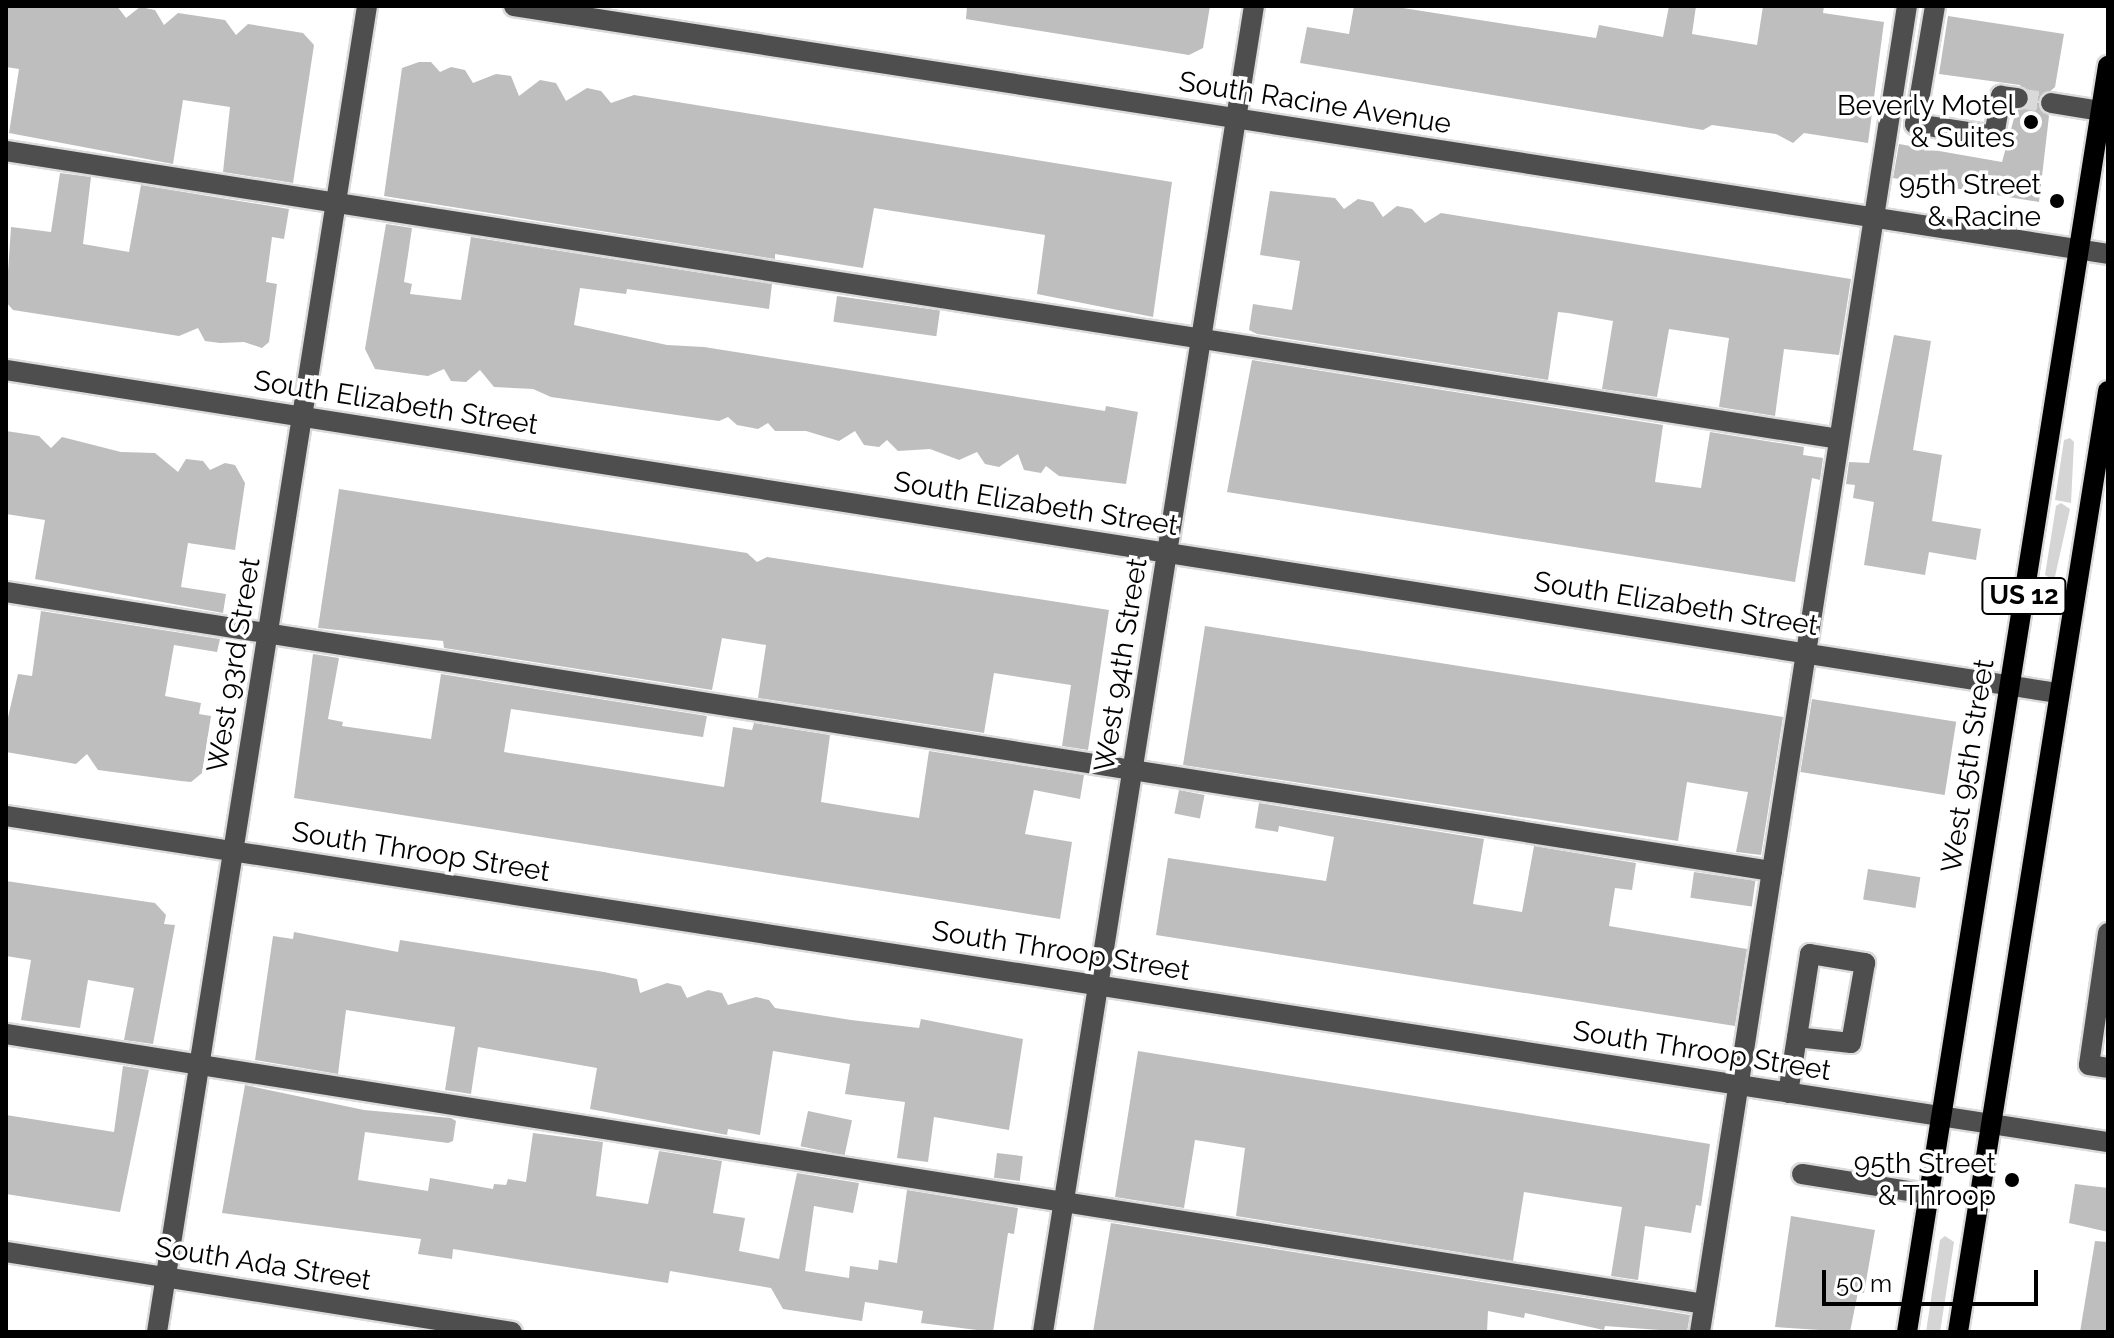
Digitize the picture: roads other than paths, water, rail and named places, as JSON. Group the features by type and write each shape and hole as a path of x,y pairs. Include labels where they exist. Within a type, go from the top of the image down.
{"main road":[{"name":"West 95th Street","path":"1907,1332 2108,66"},
{"name":"US 12","path":"1958,1332 2057,693 2108,391"}],"street":[{"name":"West 93rd Street","path":"157,1332 367,6"},
{"name":"South Racine Avenue","path":"514,6 2108,254"},
{"name":"West 94th Street","path":"1043,1332 1254,6"},
{"path":"1700,1332 1907,6"},
{"path":"1935,6 1915,124 1994,136 2001,96 2018,98"},
{"path":"2051,103 2101,111"},
{"path":"6,151 1839,439"},
{"name":"South Elizabeth Street","path":"6,370 2057,693"},
{"path":"6,592 1772,871"},
{"name":"South Throop Street","path":"6,816 2108,1142"},
{"path":"2108,933 2089,1065 2108,1068"},
{"path":"1788,1093 1810,954 1865,963 1851,1043 1797,1037"},
{"path":"6,1034 1704,1304"},
{"path":"1802,1174 1928,1194"},
{"name":"South Ada Street","path":"6,1252 512,1332"}],"tunnel":[{"path":"2018,98 2051,103"}],"place":[{"name":"Beverly Motel & Suites","path":"2031,122"},
{"name":"95th Street & Racine","path":"2057,201"},
{"name":"95th Street & Throop","path":"2012,1180"}]}
